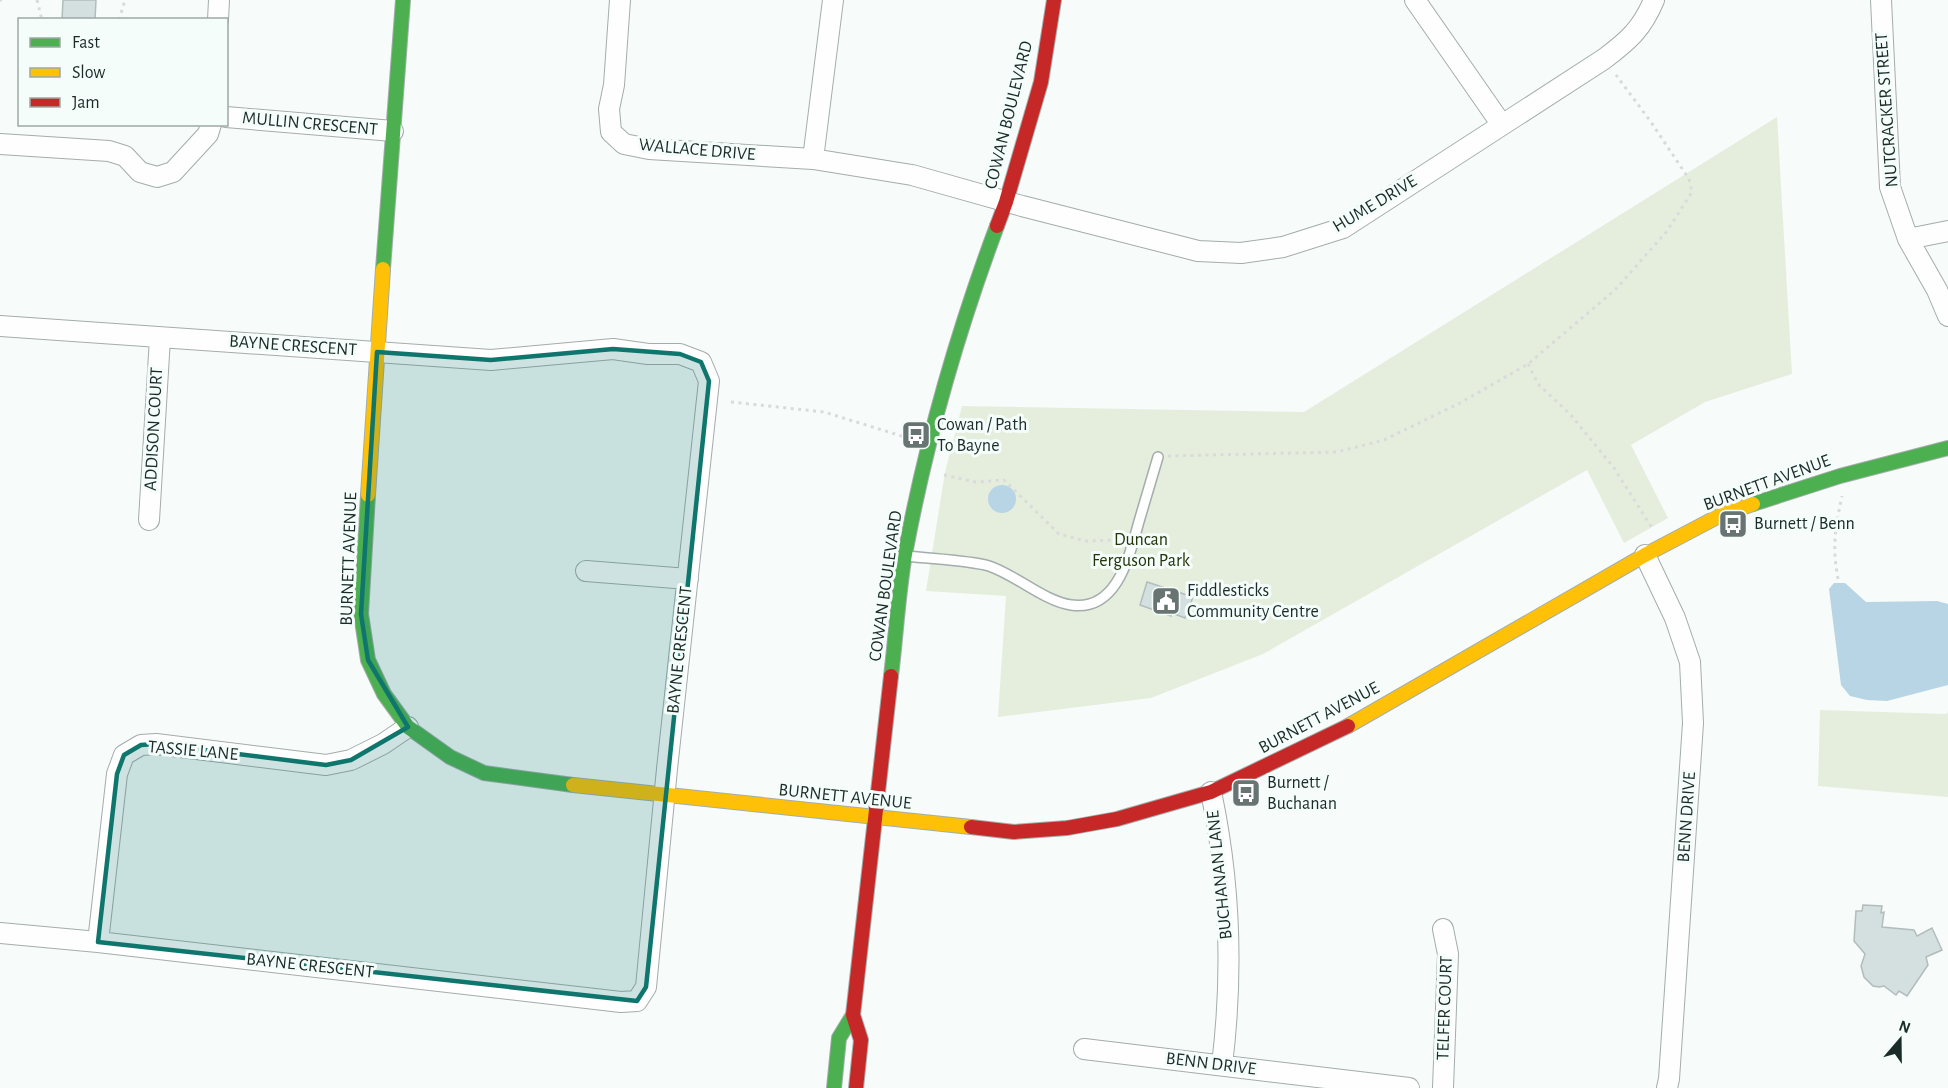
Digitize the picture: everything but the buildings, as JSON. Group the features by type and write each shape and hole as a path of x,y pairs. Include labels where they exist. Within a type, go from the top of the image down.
{"street":[{"path":"218,18 219,0"},
{"name":"BURNETT AVENUE","path":"403,0 377,352 361,614 368,660 384,694 408,728 450,757 484,773 519,779 876,819 1014,832 1067,828 1117,819 1211,792 1331,735 1645,555 1721,515 1847,474 1948,448"},
{"name":"WALLACE DRIVE","path":"620,0 614,85 609,109 611,132 624,144 649,149 813,159 912,175 1006,202"},
{"path":"813,159 833,0"},
{"name":"COWAN BOULEVARD","path":"856,1088 861,1040 853,1015 905,556 929,444 950,363 976,282 1006,202 1041,82 1054,0"},
{"path":"1415,0 1502,125"},
{"name":"HUME DRIVE","path":"1006,202 1198,251 1241,253 1283,247 1343,228 1604,59 1631,39 1646,19 1654,0"},
{"name":"NUTCRACKER STREET","path":"1881,0 1890,187 1908,238 1937,290 1948,316"},
{"name":"MULLIN CRESCENT","path":"228,117 393,131"},
{"path":"0,144 108,151 125,156 140,172 158,177 173,172 208,134 210,126"},
{"path":"1908,238 1948,231"},
{"name":"BAYNE CRESCENT","path":"0,326 491,360 613,350 648,354 680,354 701,362 710,381 664,794 646,987 637,1001 621,1002 98,942 0,933"},
{"name":"ADDISON COURT","path":"149,520 160,338"},
{"name":"BENN DRIVE","path":"1645,555 1675,618 1690,662 1693,723 1670,1079 1666,1088"},
{"path":"586,571 688,579"},
{"name":"TASSIE LANE","path":"98,942 117,774 124,755 141,745 156,744 326,765 351,760 408,728"},
{"name":"BUCHANAN LANE","path":"1211,792 1229,927 1225,1043 1222,1065"},
{"name":"TELFER COURT","path":"1443,929 1448,954 1443,1088"},
{"name":"COWAN BOULEVARD","path":"834,1088 839,1038 853,1015"},
{"name":"BENN DRIVE","path":"1084,1049 1409,1088"}],"lane":[{"path":"905,556 987,566 1010,574 1044,594 1071,605 1096,603 1113,588 1127,565 1158,457"}],"path":[{"path":"37,0 42,18"},
{"path":"120,18 125,0"},
{"path":"1158,457 1337,452 1384,440 1461,403 1528,364 1615,290 1668,231 1692,192 1689,179 1616,75"},
{"path":"1528,364 1538,384 1570,414 1614,468 1652,528"},
{"path":"731,402 824,412 909,438"},
{"path":"1838,579 1834,533 1847,474"},
{"path":"942,475 976,482 1004,480 1059,534 1085,541 1134,540"}],"highlighted area":[{"path":"613,349 680,354 701,362 709,381 708,403 646,987 637,1001 98,942 117,774 124,755 141,745 156,744 326,765 351,760 408,727 368,660 361,614 377,352 491,360"}],"green space":[{"name":"Duncan Ferguson Park","path":"1777,117 1792,374 1705,402 1631,445 1668,518 1624,543 1587,470 1263,654 1151,698 998,717 1006,596 926,591 945,472 962,406 1304,412"},
{"path":"1820,710 1947,714 1948,711 1948,797 1818,786"}],"water":[{"path":"1002,485 1012,489 1016,499 1012,509 1002,513 992,509 988,499 992,489"},
{"path":"1834,583 1845,583 1866,602 1937,601 1948,604 1948,685 1887,701 1850,696 1841,685 1829,589"}],"traffic: fast":[{"path":"383,269 403,0"},
{"path":"891,676 903,569 913,512 956,347 997,226"},
{"path":"1753,504 1840,476 1948,448"},
{"path":"368,495 361,614 368,660 384,694 408,727 450,757 484,773 573,785"},
{"path":"834,1088 839,1038 853,1015"}],"traffic: slow":[{"path":"368,495 383,269"},
{"path":"1348,726 1645,555 1721,515 1753,504"},
{"path":"573,785 971,827"}],"traffic: jam":[{"path":"997,226 1041,82 1054,0"},
{"path":"856,1088 861,1040 853,1015 891,676"},
{"path":"971,827 1014,832 1067,828 1117,819 1211,792 1348,726"}],"place":[{"name":"Cowan / Path To Bayne","path":"916,435"},
{"name":"Burnett / Benn","path":"1733,524"},
{"name":"Fiddlesticks Community Centre","path":"1166,601"},
{"name":"Burnett / Buchanan","path":"1246,793"}]}
